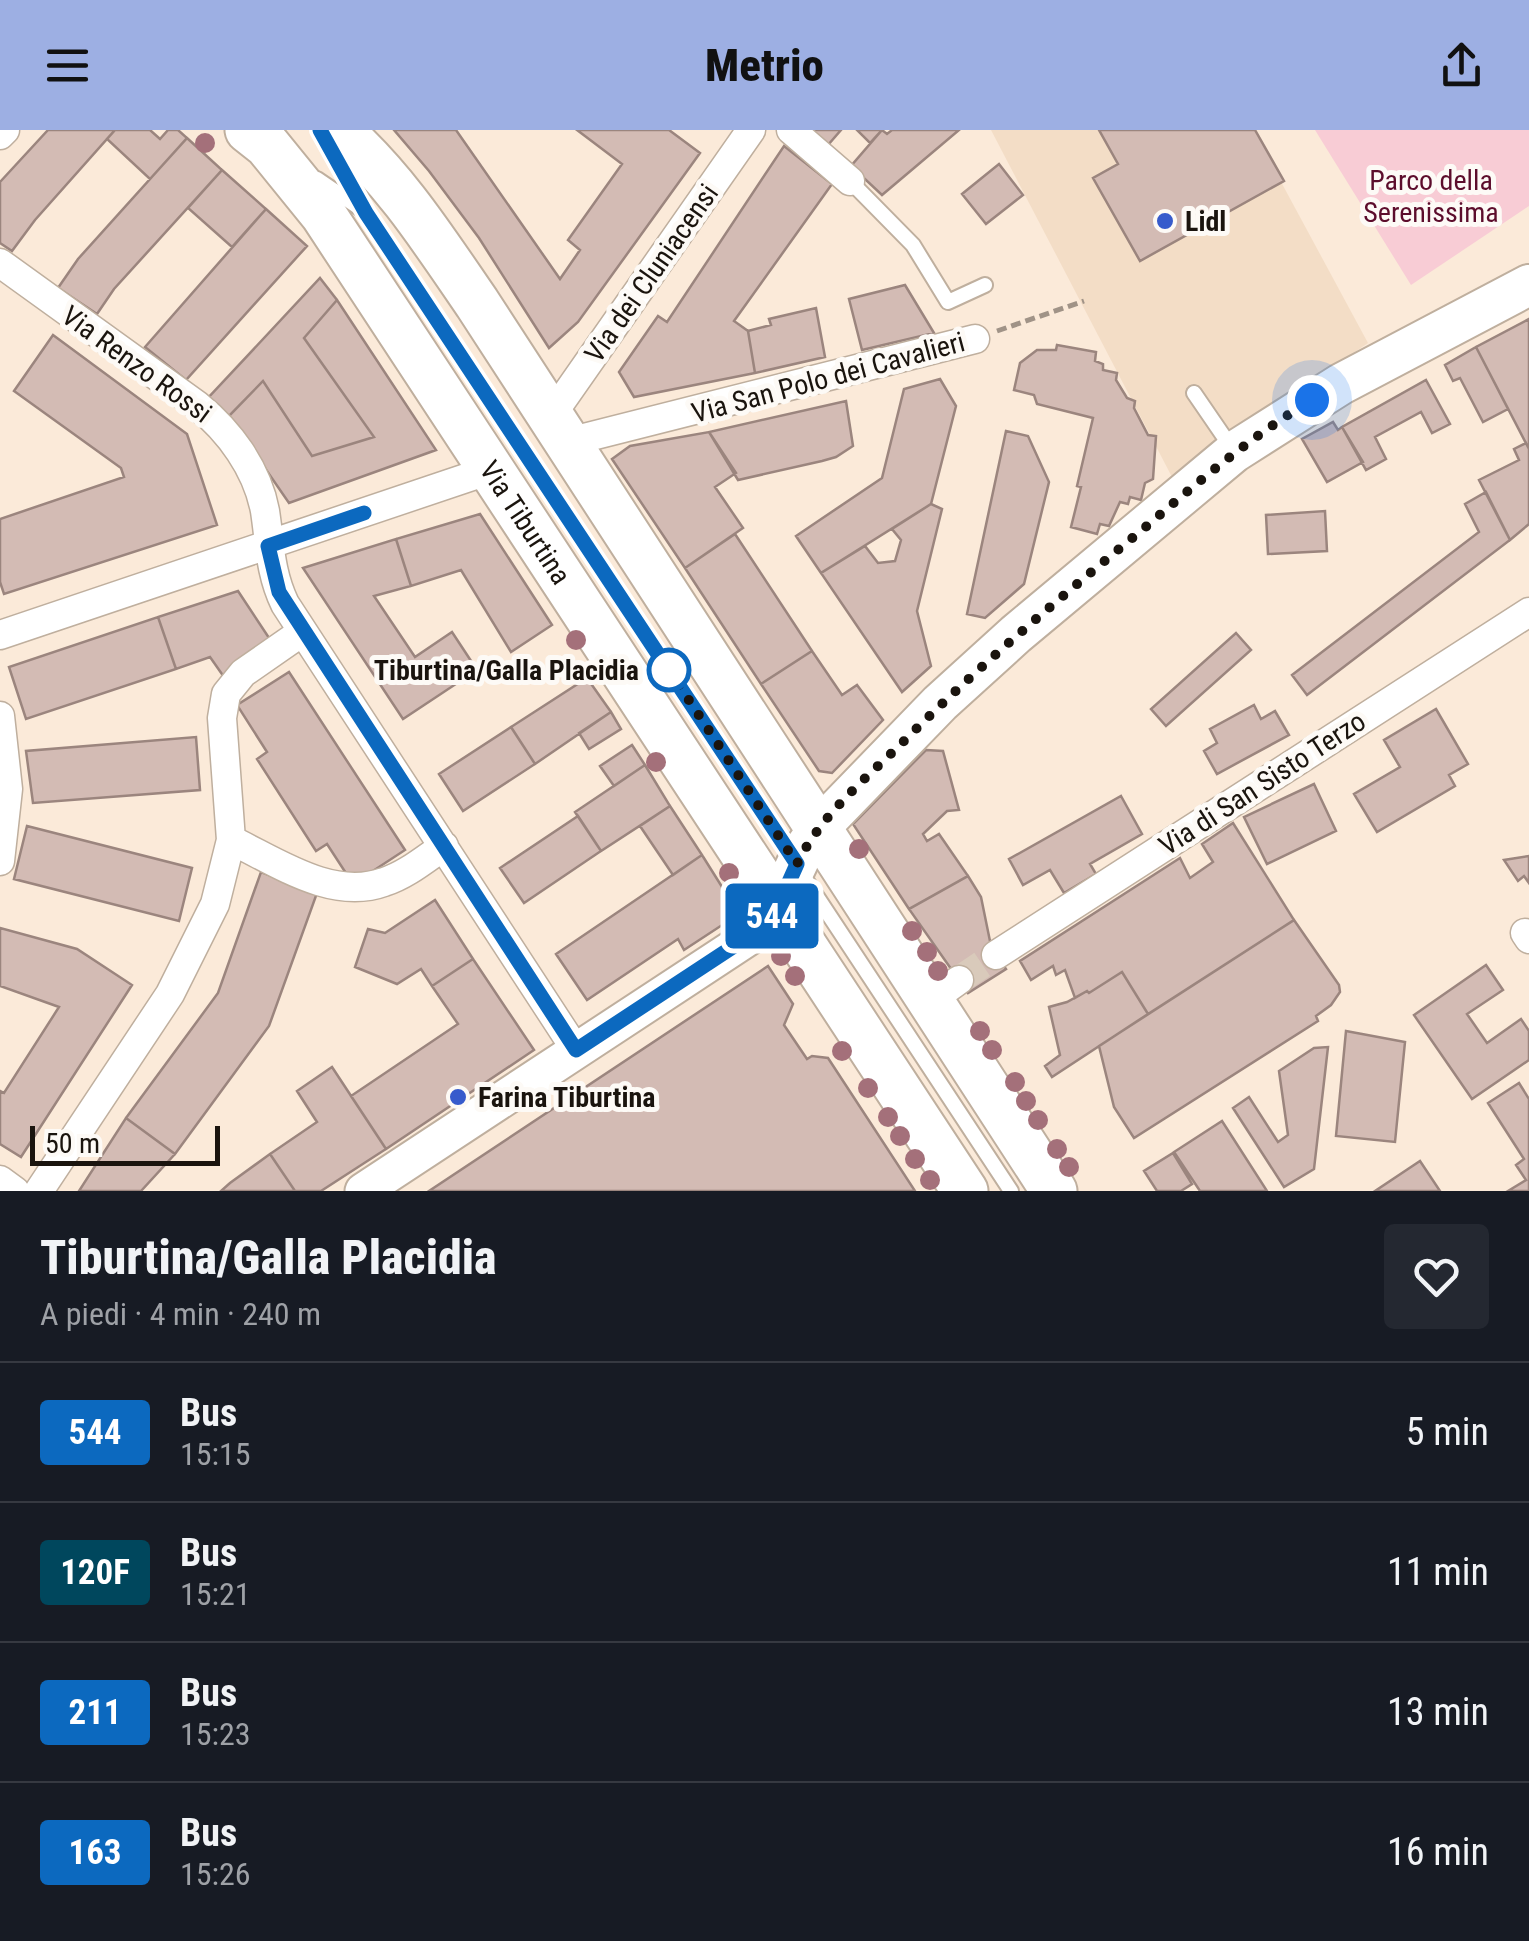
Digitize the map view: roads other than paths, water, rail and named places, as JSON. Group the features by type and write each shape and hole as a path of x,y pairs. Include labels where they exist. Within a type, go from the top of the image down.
{"main road":[{"name":"Via Tiburtina","path":"339,130 378,167 410,206 560,429 808,846 945,990 1054,1191"},
{"name":"Via Tiburtina","path":"264,135 324,214 965,1191"},
{"path":"777,906 808,846 961,684 1234,452 1327,392 1529,285"}],"street":[{"path":"0,136 5,130"},
{"path":"791,130 850,181"},
{"name":"Via dei Cluniacensi","path":"560,429 744,132"},
{"name":"Via Renzo Rossi","path":"0,262 213,418 241,454 257,485 279,592 576,1050"},
{"name":"Via San Polo dei Cavalieri","path":"560,429 975,339"},
{"path":"0,634 490,470"},
{"name":"Via di San Sisto Terzo","path":"996,955 1529,612"},
{"path":"39,1191 178,980 215,904 232,840 222,718 226,694 243,673 302,632"},
{"path":"0,716 8,789 0,861"},
{"path":"232,840 310,878 360,888 396,878 444,846"},
{"path":"363,1191 751,936 777,906"},
{"path":"0,1180 15,1191"}],"lane":[{"name":"Via Tiburtina","path":"320,130 366,213 808,846 1011,1191"},
{"name":"Via Tiburtina","path":"264,135 366,213"},
{"path":"850,181 913,246 948,302 985,285"},
{"path":"1194,393 1234,452"}],"tunnel":[{"path":"959,980 996,955"}],"place":[{"name":"Lidl","path":"1165,221"},
{"name":"Tiburtina/Galla Placidia","path":"669,670"},
{"name":"Farina Tiburtina","path":"458,1097"}],"park label":[{"name":"Parco della Serenissima","path":"1431,196"}]}
